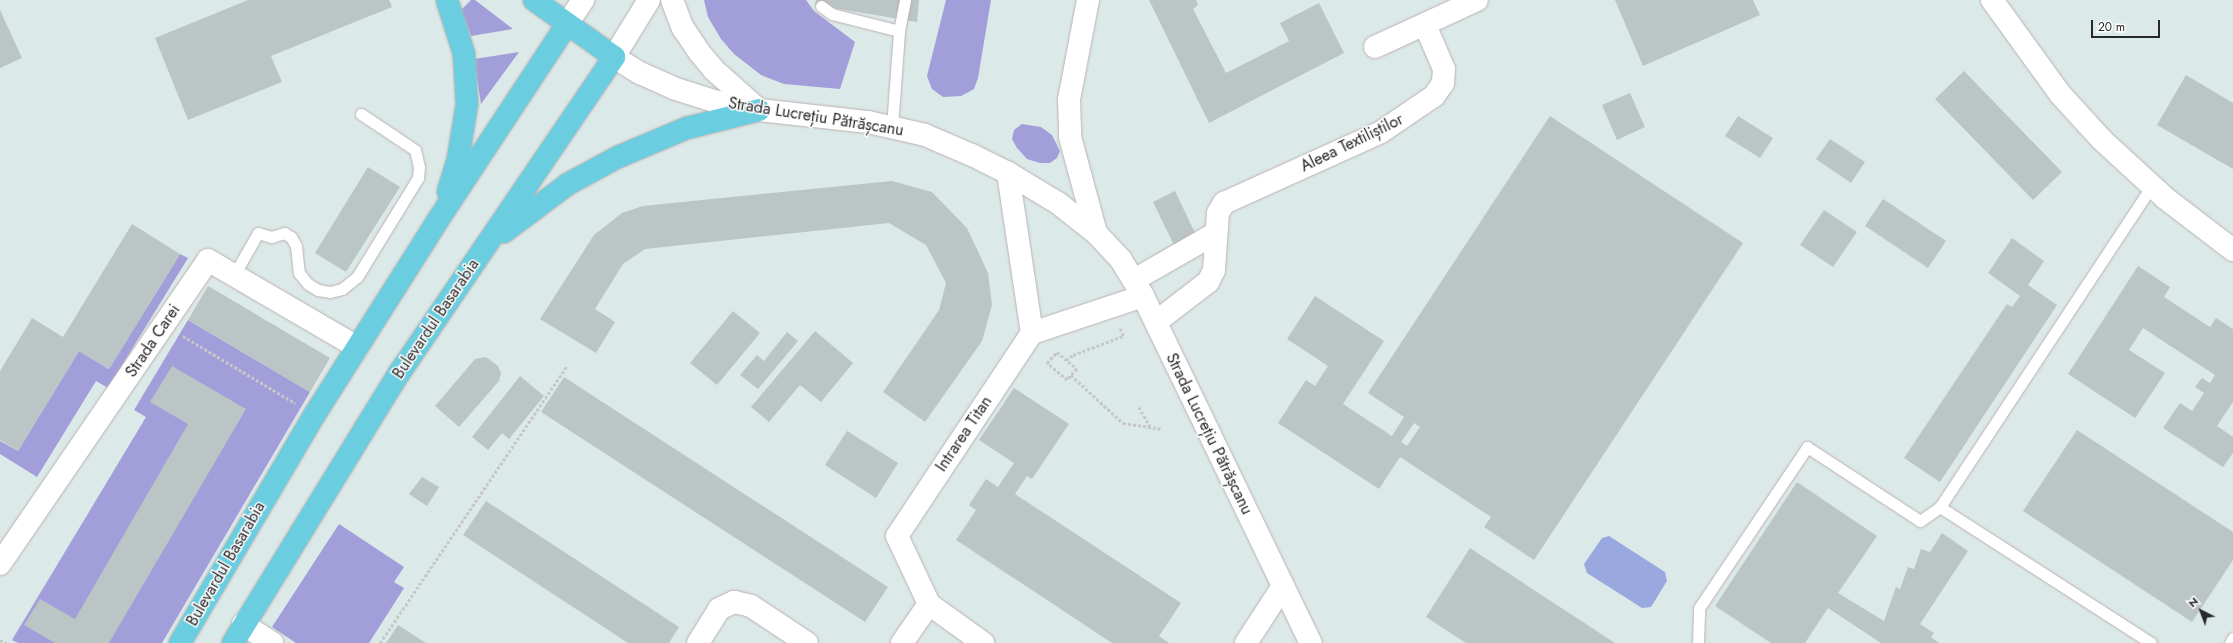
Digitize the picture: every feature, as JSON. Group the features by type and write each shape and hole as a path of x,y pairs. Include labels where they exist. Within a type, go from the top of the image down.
{"main road":[{"path":"436,223 458,159 467,104 464,54 447,0"},
{"path":"534,0 614,57"},
{"name":"Bulevardul Basarabia","path":"180,643 315,414 436,223 567,24"},
{"name":"Bulevardul Basarabia","path":"233,643 358,436 614,57"},
{"path":"483,249 540,203 594,169 687,128 758,110"}],"street":[{"name":"Bulevardul Basarabia","path":"567,24 583,0"},
{"name":"Bulevardul Basarabia","path":"614,57 649,0"},
{"path":"672,0 683,28 699,52 714,70 758,110"},
{"name":"Strada Lucrețiu Pătrășcanu","path":"1088,0 1069,100 1070,137 1096,233"},
{"path":"1375,47 1477,0"},
{"path":"1992,0 2060,94 2102,140 2152,186 2233,250"},
{"name":"Aleea Textiliștilor","path":"1156,322 1208,282 1214,270 1218,213 1224,202 1381,132 1434,96 1443,83 1444,69 1425,25"},
{"name":"Strada Lucrețiu Pătrășcanu","path":"614,57 640,73 673,88 758,110 818,115 892,127 944,142 1008,173 1058,203 1096,233 1121,260 1156,322 1310,643"},
{"path":"1008,173 1032,333 1111,307 1216,233"},
{"name":"Strada Carei","path":"0,564 208,260 357,347"},
{"name":"Intrarea Titan","path":"929,604 897,536 1032,333"},
{"path":"1246,643 1283,586"},
{"path":"698,643 719,609 734,602 751,606 807,643"},
{"path":"902,643 929,604 983,643"},
{"path":"244,624 272,643"}],"lane":[{"path":"892,127 899,32 905,0"},
{"path":"821,6 832,14 899,32"},
{"path":"234,274 258,233 271,237 284,233 291,237 296,246 299,273 308,284 318,290 330,292 342,289 357,277 418,178 419,167 414,150 361,114"},
{"path":"1698,643 1699,608 1807,447 1920,521 1940,507 2152,186"},
{"path":"1940,507 2151,643"},
{"path":"2230,643 2233,638"}],"path":[{"path":"1066,360 1073,355 1124,336 1111,307"},
{"path":"164,325 315,414"},
{"path":"1057,352 1077,369 1071,375 1067,380 1047,363 1057,352"},
{"path":"380,643 567,366"},
{"path":"1071,375 1123,423 1163,429"},
{"path":"1139,407 1150,427"},
{"path":"0,640 6,643"}],"shaded area":[{"path":"471,0 475,0 513,29 471,36 461,10"},
{"path":"704,0 806,0 814,11 855,42 840,89 784,84 761,75 734,54 721,39 708,17"},
{"path":"946,0 991,0 978,78 974,89 961,96 943,97 932,89 927,76"},
{"path":"519,52 481,104 474,59"},
{"path":"1022,124 1041,127 1052,135 1060,151 1057,158 1050,163 1040,163 1027,159 1017,148 1012,139 1014,130"},
{"path":"180,254 188,258 108,388 96,381 37,477 0,454 0,441 18,451 79,351 109,369"},
{"path":"188,320 310,392 162,643 18,643 12,640 146,417 134,410"},
{"path":"339,524 404,567 394,582 404,588 369,643 296,643 272,627"},
{"path":"1609,536 1665,572 1667,581 1651,607 1642,608 1587,573 1584,564 1602,538"}],"building":[{"path":"248,0 389,0 392,7 271,56 282,82 188,120 155,38"},
{"path":"816,0 919,0 917,22 815,5"},
{"path":"1149,0 1196,0 1198,5 1193,9 1226,73 1289,41 1280,23 1319,3 1344,53 1209,123"},
{"path":"1615,0 1753,0 1760,15 1643,66"},
{"path":"0,10 22,58 0,68"},
{"path":"1964,71 2062,172 2033,200 1935,99"},
{"path":"2186,75 2233,103 2233,169 2157,125"},
{"path":"1630,93 1645,127 1617,140 1602,105"},
{"path":"1550,116 1743,243 1534,560 1484,527 1491,517 1400,457 1379,489 1278,423 1306,380 1315,386 1328,366 1287,339 1315,296 1384,341 1343,404 1392,436 1404,417 1368,393","holes":["1414,423 1420,427 1407,446 1401,442"]},
{"path":"1738,116 1773,138 1760,158 1725,136"},
{"path":"1830,139 1865,162 1851,183 1816,159"},
{"path":"368,167 400,187 346,272 315,253"},
{"path":"892,181 932,192 967,228 988,273 992,305 982,341 925,422 883,392 939,310 946,283 926,245 889,223 645,249 623,264 595,309 615,322 596,353 540,319 594,235 622,213 643,206"},
{"path":"1175,191 1196,235 1174,245 1153,202"},
{"path":"1883,199 1946,241 1928,268 1865,226"},
{"path":"1824,210 1857,232 1833,267 1800,245"},
{"path":"132,224 180,254 109,369 79,351 18,451 0,440 0,371 32,318 63,337"},
{"path":"2012,238 2044,261 2028,285 2057,305 1940,482 1904,458 2007,304 2012,307 2020,296 1988,273"},
{"path":"2138,266 2170,287 2164,297 2210,327 2216,318 2233,329 2233,402 2217,426 2233,437 2233,453 2223,467 2163,428 2180,403 2192,411 2204,393 2195,387 2202,378 2210,383 2215,375 2143,328 2129,350 2165,373 2135,418 2068,374"},
{"path":"208,286 330,358 310,392 188,320"},
{"path":"733,311 760,333 717,385 690,363"},
{"path":"815,331 853,363 821,402 800,385 769,422 751,407"},
{"path":"787,332 798,341 758,389 740,375 757,355 764,361"},
{"path":"486,357 498,366 501,373 499,381 459,427 435,406 475,359"},
{"path":"172,366 246,409 109,643 55,643 24,625 40,599 75,619 188,424 150,402"},
{"path":"520,376 544,396 509,439 502,433 488,450 472,437"},
{"path":"564,377 888,587 865,622 541,412"},
{"path":"1014,388 1069,424 1032,479 1027,476 1015,494 1181,603 1159,636 1169,643 1112,643 956,540 976,510 969,505 986,479 998,487 1014,463 979,440"},
{"path":"2077,430 2233,532 2233,560 2192,622 2023,511"},
{"path":"847,431 898,463 876,498 825,465"},
{"path":"422,477 439,487 427,506 409,494"},
{"path":"1797,482 1877,536 1838,593 1884,621 1896,587 1900,589 1908,567 1914,569 1921,549 1930,552 1942,533 1968,551 1920,624 1934,633 1931,637 1939,643 1881,643 1828,608 1805,643 1771,643 1715,606"},
{"path":"486,501 679,627 669,643 628,643 463,535"},
{"path":"1470,548 1615,643 1466,643 1426,617"},
{"path":"398,625 426,643 386,643"}]}
